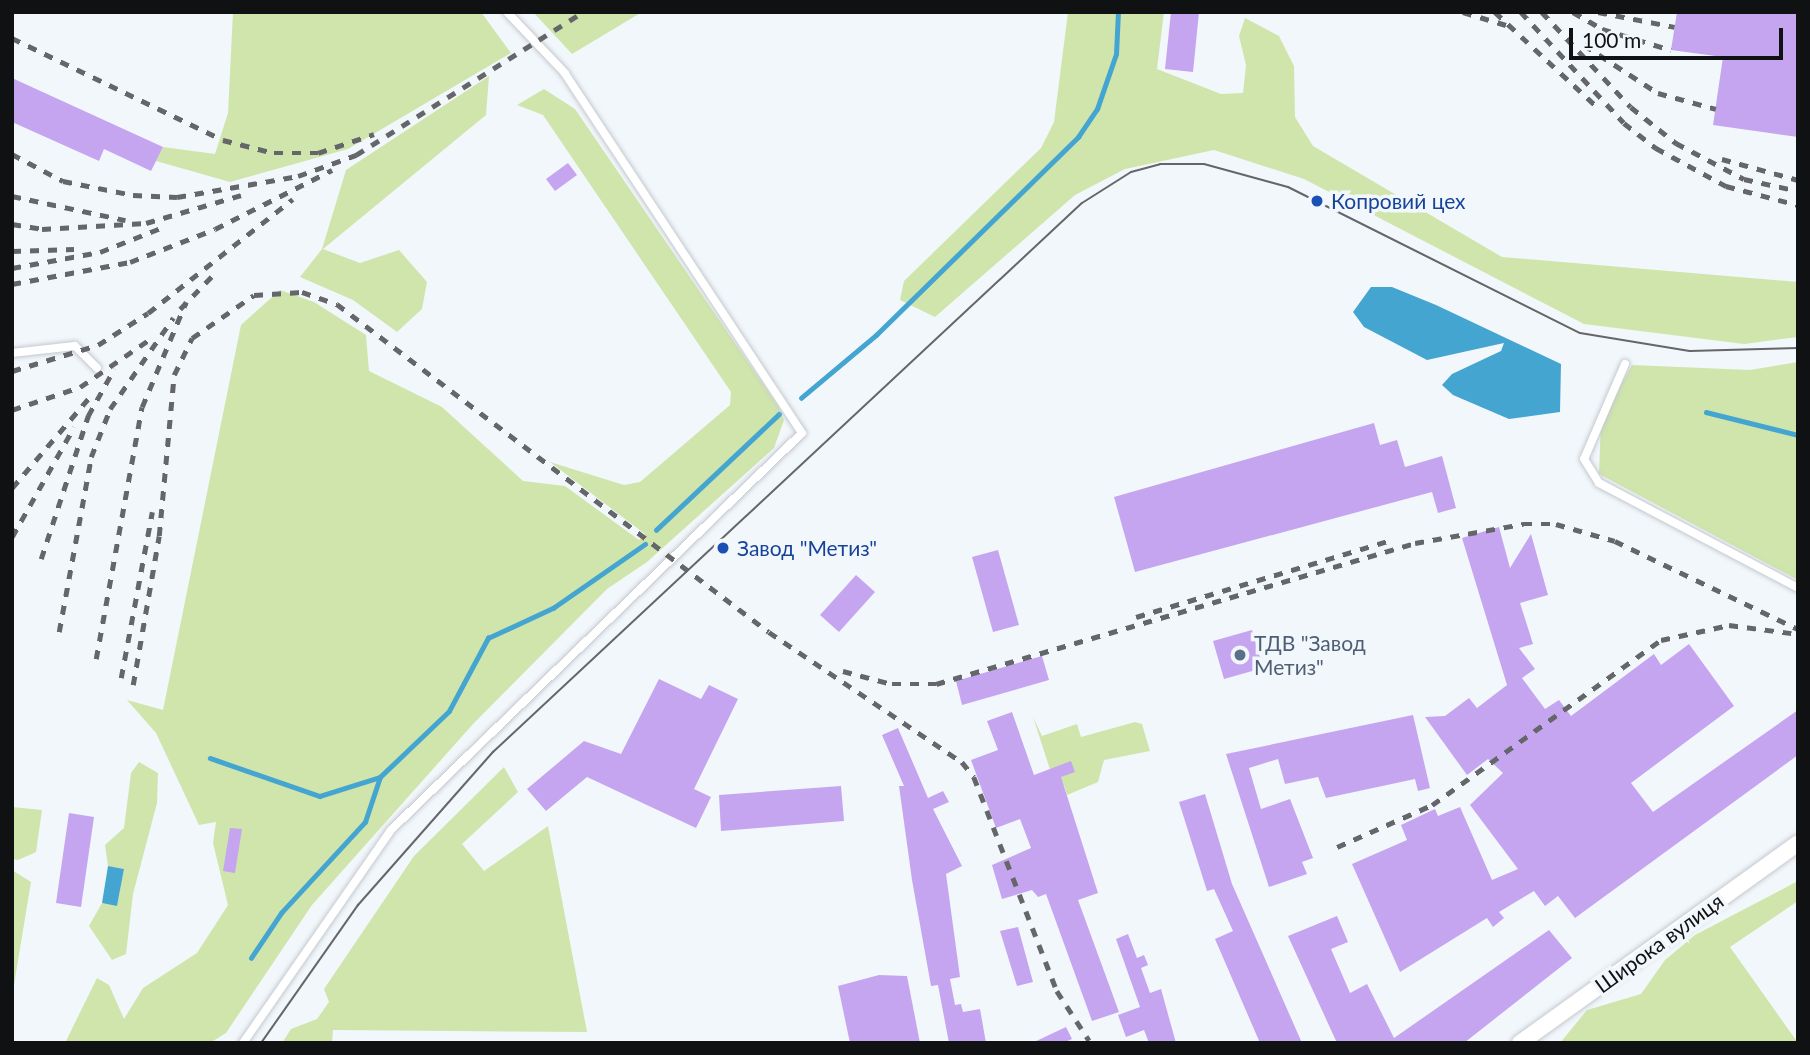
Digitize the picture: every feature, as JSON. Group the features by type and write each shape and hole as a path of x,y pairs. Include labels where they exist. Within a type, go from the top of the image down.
{"street":[{"name":"Широка вулиця","path":"1520,1043 1798,843"}],"lane":[{"path":"243,1043 391,830 802,433 565,73 506,12"},
{"path":"12,353 67,345 84,351 97,368"},
{"path":"1625,364 1584,459 1599,483 1798,589"}],"green space":[{"path":"233,12 481,12 511,53 348,149 230,182 156,161 163,147 215,154 228,113"},
{"path":"533,12 642,12 572,54"},
{"path":"1068,12 1164,12 1157,69 1221,94 1243,93 1246,65 1239,36 1245,18 1279,36 1294,66 1295,117 1313,146 1502,257 1798,282 1798,337 1744,344 1584,324 1304,179 1214,150 1125,169 1075,195 935,317 900,300 904,281 1041,148 1054,122"},
{"path":"489,76 486,115 323,249 360,263 399,250 427,282 422,309 397,332 353,300 300,277 322,249 346,170"},
{"path":"544,89 575,109 778,406 784,420 774,448 647,562 607,589 473,724 312,905 226,1033 210,1043 65,1043 97,978 109,985 124,1019 143,988 197,953 228,905 213,843 216,822 199,825 156,733 127,700 163,710 241,325 280,290 314,302 366,335 369,371 442,407 523,481 565,486 639,540 645,534 550,462 624,485 640,482 730,405 731,392 543,115 517,105"},
{"path":"1798,362 1798,580 1599,474 1601,420 1632,365 1750,370"},
{"path":"1033,717 1042,736 1077,724 1081,737 1135,722 1142,724 1150,751 1104,760 1098,782 1067,795 1064,785 1056,788"},
{"path":"139,762 158,773 157,803 133,894 126,954 112,960 89,926 102,903 117,905 124,869 108,866 105,845 124,828 131,773"},
{"path":"504,767 518,792 462,844 484,871 548,826 587,1032 333,1030 332,1043 282,1043 291,1029 317,1019 329,1002 324,989 414,856"},
{"path":"12,807 42,810 36,852 18,860 12,859"},
{"path":"12,870 31,882 12,997"},
{"path":"1798,881 1798,901 1730,947 1798,1043 1560,1043 1587,1010 1641,994 1665,960 1695,935"}],"water":[{"path":"1371,287 1392,287 1561,364 1560,412 1509,419 1453,395 1442,385 1452,374 1501,351 1504,343 1427,360 1364,327 1353,312"},
{"path":"108,866 124,869 117,906 102,903"}],"building":[{"path":"1171,12 1199,12 1193,72 1165,69"},
{"path":"1677,12 1798,12 1798,137 1713,125 1723,57 1671,50"},
{"path":"12,78 163,147 151,171 104,149 99,161 12,122"},
{"path":"568,163 577,175 555,191 546,179"},
{"path":"1374,423 1380,445 1397,440 1405,467 1442,456 1456,508 1438,513 1432,492 1135,572 1114,497"},
{"path":"1499,527 1510,568 1531,534 1548,595 1520,603 1533,644 1519,648 1535,669 1522,678 1545,709 1559,700 1571,716 1654,654 1661,665 1689,644 1734,706 1631,783 1653,812 1798,710 1798,755 1575,918 1558,896 1545,906 1534,891 1499,912 1504,918 1493,927 1487,918 1400,972 1352,864 1407,840 1401,825 1435,809 1438,816 1460,807 1492,880 1518,869 1470,805 1503,773 1488,759 1467,775 1425,717 1445,716 1469,698 1477,708 1507,685 1462,538"},
{"path":"998,550 1019,625 993,632 972,557"},
{"path":"856,575 875,592 839,632 820,615"},
{"path":"1252,630 1263,668 1224,679 1213,641"},
{"path":"1042,656 1049,680 962,705 956,681"},
{"path":"659,679 701,699 709,685 738,699 694,789 711,797 696,828 587,777 546,811 527,789 584,741 621,754"},
{"path":"1012,712 1034,775 1071,761 1075,772 1061,777 1098,893 1078,900 1119,1012 1092,1021 1046,894 1038,897 1032,890 1002,899 992,865 1031,848 1020,819 996,828 971,760 998,750 987,721"},
{"path":"1413,715 1430,788 1418,791 1415,779 1326,798 1318,777 1285,784 1278,759 1249,768 1261,809 1290,799 1313,858 1302,862 1307,874 1269,887 1226,754"},
{"path":"898,728 928,798 943,791 949,802 933,809 962,866 946,874 960,977 950,979 955,1005 961,1004 963,1012 980,1009 986,1043 949,1043 938,985 931,986 899,786 904,786 882,735"},
{"path":"841,786 844,821 721,831 719,795"},
{"path":"1205,794 1232,884 1302,1043 1260,1043 1215,939 1233,931 1214,889 1207,891 1179,802"},
{"path":"69,813 94,817 81,907 56,903"},
{"path":"230,828 242,829 235,873 223,871"},
{"path":"1337,916 1348,942 1331,949 1350,993 1367,984 1394,1038 1549,930 1572,958 1464,1043 1337,1043 1288,936"},
{"path":"1018,927 1033,982 1017,986 1000,931"},
{"path":"1128,934 1137,958 1144,955 1148,965 1141,968 1150,993 1161,989 1176,1043 1149,1043 1144,1030 1126,1037 1118,1015 1140,1007 1116,939"},
{"path":"879,975 907,976 920,1043 850,1043 838,986"},
{"path":"1066,1027 1072,1039 1063,1043 1032,1043"}],"waterway":[{"path":"801,398 876,335 1078,137 1097,109 1116,54 1118,12"},
{"path":"1706,412 1798,435"},
{"path":"656,530 779,414"},
{"path":"210,758 320,796 380,777 449,711 488,638 553,608 645,544"},
{"path":"251,958 281,913 365,822 380,777"}],"tram line":[{"path":"261,1043 358,905 493,752 1082,203 1131,172 1160,164 1204,164 1288,187 1580,333 1690,351 1798,348"}],"railway":[{"path":"12,154 63,181 133,195 177,197 298,176 356,155 583,12"},
{"path":"1463,12 1506,25"},
{"path":"1495,12 1595,105"},
{"path":"1521,12 1624,123 1656,148 1726,186 1798,205"},
{"path":"1542,12 1631,107 1676,143 1744,179 1798,191"},
{"path":"1573,12 1602,29 1671,50"},
{"path":"1598,12 1675,27"},
{"path":"12,38 223,140 274,153 318,153 374,134"},
{"path":"1584,45 1658,93 1716,109"},
{"path":"1722,159 1798,180"},
{"path":"12,284 130,262 215,229 332,170"},
{"path":"12,224 42,229 146,223 241,195"},
{"path":"12,196 125,220"},
{"path":"12,371 98,345 148,313 293,199"},
{"path":"12,268 100,252 163,227"},
{"path":"12,251 74,249"},
{"path":"180,309 214,274"},
{"path":"133,685 159,536 174,375 192,338 254,295 302,292 337,304 769,632 962,762 974,777 1057,991 1089,1040"},
{"path":"96,659 142,407 186,302"},
{"path":"59,632 91,457 110,409 173,318"},
{"path":"12,410 80,387 153,337"},
{"path":"41,559 88,416 114,369"},
{"path":"12,488 89,398"},
{"path":"12,537 74,427"},
{"path":"121,678 152,512"},
{"path":"843,671 892,684 936,684 1415,543 1523,524 1556,524 1615,541 1798,629"},
{"path":"1136,617 1391,540"},
{"path":"1337,847 1432,805 1661,640 1729,625 1791,633"}],"place":[{"name":"Копровий цех","path":"1317,201"},
{"name":"Завод \"Метиз\"","path":"723,548"},
{"name":"ТДВ \"Завод Метиз\"","path":"1240,655"}]}
